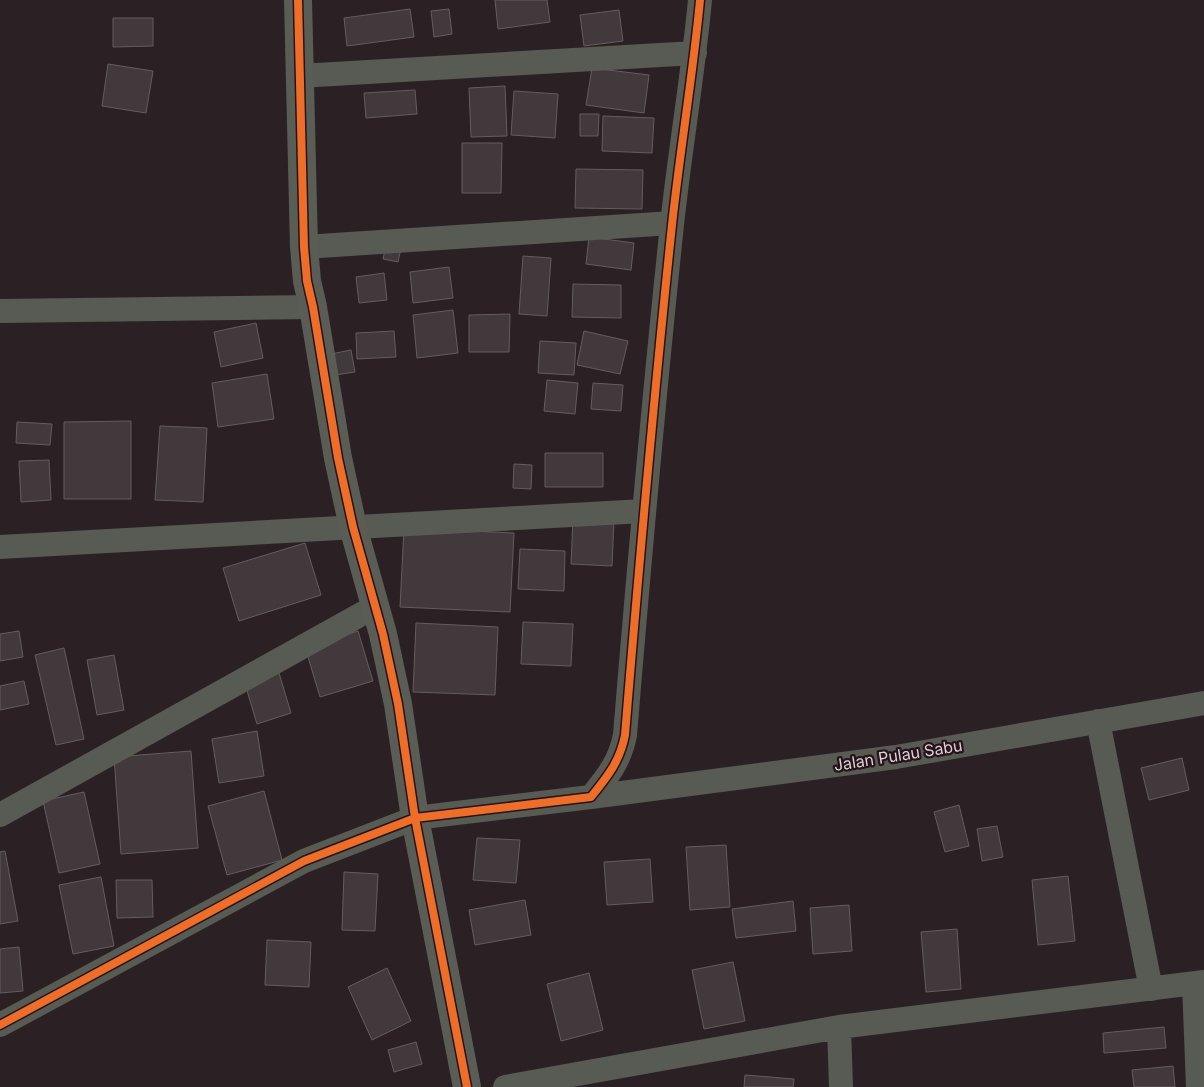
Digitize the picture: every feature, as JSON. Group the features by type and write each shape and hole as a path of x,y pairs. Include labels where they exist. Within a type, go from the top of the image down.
{"street":[{"path":"298,0 304,247 307,281 338,458 353,527 376,606 398,704 415,818 467,1087"},
{"path":"591,796 609,775 622,751 625,735 644,511 672,223 695,52 700,0"},
{"path":"299,76 695,52"},
{"path":"304,247 672,223"},
{"path":"0,311 313,307"},
{"path":"0,546 644,511"},
{"path":"0,815 376,606"},
{"name":"Jalan Pulau Sabu","path":"0,1025 304,861 415,818 896,757 1204,703"},
{"path":"1098,721 1151,988"},
{"path":"505,1087 839,1027 1199,983 1198,1087"},
{"path":"839,1027 840,1087"}],"building":[{"path":"495,0 547,0 550,22 498,29"},
{"path":"410,9 414,37 347,46 344,18"},
{"path":"449,9 452,34 434,37 431,11"},
{"path":"619,10 623,41 584,46 580,15"},
{"path":"113,18 153,18 153,46 113,47"},
{"path":"108,64 153,71 146,113 102,106"},
{"path":"592,68 649,75 644,113 586,105"},
{"path":"505,86 507,136 471,137 469,88"},
{"path":"415,90 417,114 366,118 364,93"},
{"path":"514,91 558,94 555,138 511,135"},
{"path":"580,114 599,114 598,136 580,136"},
{"path":"603,116 654,118 652,153 602,151"},
{"path":"462,143 502,143 501,193 462,193"},
{"path":"576,169 643,170 642,209 575,208"},
{"path":"589,237 634,243 631,270 586,264"},
{"path":"386,245 401,248 398,262 383,259"},
{"path":"523,256 551,258 547,316 519,314"},
{"path":"449,267 453,298 413,303 410,272"},
{"path":"384,273 387,300 359,303 356,277"},
{"path":"573,284 621,285 621,318 572,317"},
{"path":"453,310 458,353 417,358 413,315"},
{"path":"510,314 509,352 469,352 469,315"},
{"path":"256,323 263,358 221,367 214,332"},
{"path":"394,331 396,357 357,359 356,333"},
{"path":"584,331 628,341 620,374 577,365"},
{"path":"540,341 576,343 574,375 538,373"},
{"path":"351,350 355,372 335,375 331,354"},
{"path":"267,374 274,419 218,427 212,383"},
{"path":"547,380 578,383 575,414 544,411"},
{"path":"593,383 623,385 621,411 591,409"},
{"path":"131,421 131,499 64,499 64,422"},
{"path":"17,422 52,424 50,445 16,443"},
{"path":"160,426 207,428 203,502 155,500"},
{"path":"545,453 603,453 603,487 545,487"},
{"path":"49,460 51,500 21,502 19,461"},
{"path":"514,464 532,465 531,489 513,488"},
{"path":"573,518 614,520 612,566 571,564"},
{"path":"404,528 514,533 510,612 400,607"},
{"path":"305,543 321,595 239,621 223,568"},
{"path":"520,549 565,551 564,591 518,589"},
{"path":"523,622 573,624 571,666 521,664"},
{"path":"416,623 498,627 495,695 413,692"},
{"path":"19,631 23,657 0,661 0,634"},
{"path":"358,631 373,681 320,697 305,647"},
{"path":"64,648 84,739 56,745 35,655"},
{"path":"114,655 124,710 97,715 87,660"},
{"path":"279,673 291,713 257,724 245,684"},
{"path":"24,681 29,704 0,710 0,686"},
{"path":"257,731 264,776 219,783 212,739"},
{"path":"191,751 198,848 121,854 114,757"},
{"path":"1182,758 1189,790 1149,800 1141,768"},
{"path":"264,791 282,860 227,875 208,806"},
{"path":"84,792 100,864 59,873 43,801"},
{"path":"959,805 969,846 945,852 934,812"},
{"path":"997,826 1003,857 982,861 977,829"},
{"path":"477,838 520,840 516,883 473,880"},
{"path":"726,845 730,907 690,910 686,847"},
{"path":"5,851 18,921 0,924 0,852"},
{"path":"650,859 653,902 607,905 604,862"},
{"path":"344,872 378,874 375,931 342,930"},
{"path":"1068,876 1075,941 1038,945 1032,880"},
{"path":"101,877 114,946 73,954 59,885"},
{"path":"116,880 152,880 153,917 117,918"},
{"path":"525,900 531,935 475,945 469,910"},
{"path":"793,901 796,931 736,938 732,909"},
{"path":"849,905 852,951 813,954 810,908"},
{"path":"957,929 961,989 926,992 921,932"},
{"path":"267,940 311,942 309,987 265,985"},
{"path":"19,947 23,991 0,993 0,949"},
{"path":"733,962 745,1021 704,1029 692,970"},
{"path":"387,968 411,1021 372,1040 348,987"},
{"path":"589,973 603,1030 561,1041 547,984"},
{"path":"1164,1027 1166,1048 1104,1053 1103,1033"},
{"path":"416,1042 422,1064 394,1072 388,1050"},
{"path":"1173,1066 1175,1087 1134,1087 1132,1070"},
{"path":"745,1075 794,1079 793,1087 744,1087"}],"cycle path":[{"path":"298,0 304,247 307,281 338,458 353,527 383,634 398,704 415,818 467,1087"},
{"path":"0,1025 304,861 415,818 591,797 608,775 617,761 625,735 665,289 700,0"}]}
